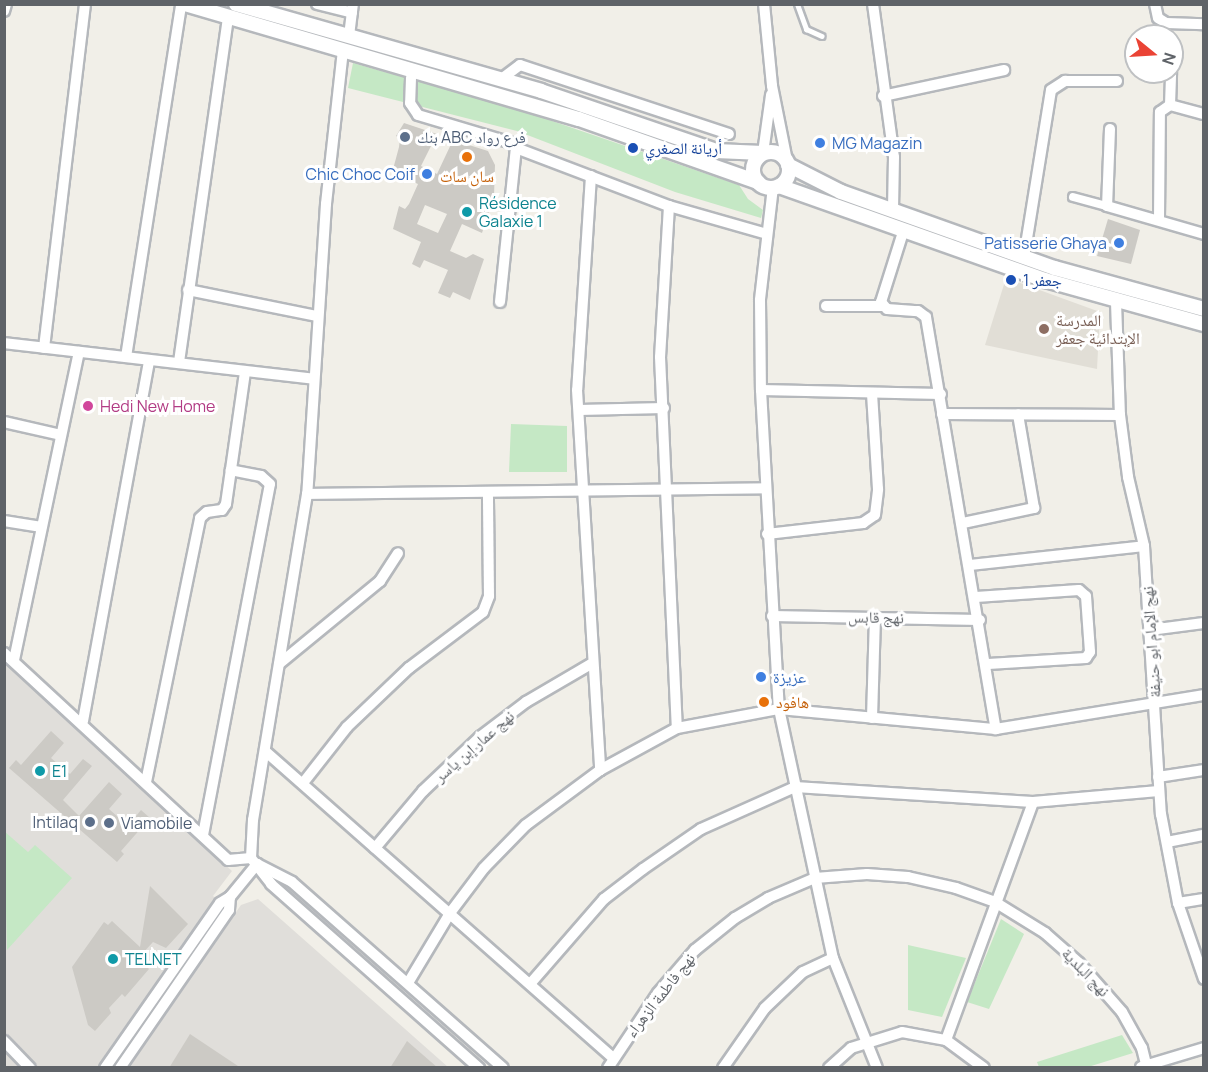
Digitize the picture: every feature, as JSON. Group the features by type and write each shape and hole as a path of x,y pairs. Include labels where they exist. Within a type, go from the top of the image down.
{"street":[{"path":"4,11 6,4"},
{"path":"44,348 85,4"},
{"path":"126,357 183,4 232,10 307,32 343,50 579,119 758,182 904,229 1116,302 1203,324"},
{"path":"317,4 352,9 349,36"},
{"path":"764,4 772,86 787,163 786,179 776,187 767,234 759,300 760,390 778,709 833,958 877,1068"},
{"path":"873,4 883,96 894,157 893,210"},
{"path":"1155,4 1158,18 1164,24"},
{"path":"179,362 188,290 232,10"},
{"path":"1184,28 1203,24"},
{"path":"307,32 349,36 500,80 716,151 779,153 787,163 816,182 1097,282 1203,309"},
{"path":"343,50 317,316 307,494 252,820 254,861 264,877 308,918 479,1068"},
{"path":"500,80 519,66 729,134"},
{"path":"883,96 1004,70"},
{"path":"411,78 413,112 512,142 516,148 669,206 767,234"},
{"path":"1024,257 1046,100 1051,90 1065,81 1117,81"},
{"path":"1170,105 1171,84"},
{"path":"758,182 753,168 763,153 772,86"},
{"path":"1159,219 1160,115 1164,106 1170,105 1203,114"},
{"path":"1107,206 1110,129"},
{"path":"500,302 516,148"},
{"path":"591,176 579,340 579,410 591,664 600,770"},
{"path":"1073,197 1159,219 1203,234"},
{"path":"669,206 660,357 677,729"},
{"path":"883,306 882,295 904,229"},
{"path":"188,290 317,316"},
{"name":"نهج الإمام ابو حنيفة","path":"1116,302 1120,415 1128,477 1144,546 1159,791 1178,903 1200,958 1203,979"},
{"path":"826,306 883,306 918,311 926,317 988,664 996,729"},
{"path":"4,343 313,379"},
{"path":"14,660 78,352"},
{"path":"83,721 148,360"},
{"path":"146,782 200,518 207,512 224,508 245,372"},
{"path":"760,390 941,394"},
{"path":"767,534 863,523 875,515 879,501 872,394"},
{"path":"579,410 663,408"},
{"path":"942,414 1120,415"},
{"path":"963,523 1034,508 1018,414"},
{"path":"4,422 61,435"},
{"path":"203,835 270,484 261,476 231,470"},
{"path":"307,494 766,488"},
{"path":"303,783 347,727 409,668 483,612 489,596 488,493"},
{"path":"4,521 42,527"},
{"path":"970,565 1144,546"},
{"path":"279,664 380,581 398,553"},
{"path":"976,597 1079,590 1086,596 1090,652 1086,658 988,664"},
{"name":"نهج قابس","path":"772,616 980,620"},
{"path":"872,718 875,617"},
{"path":"1150,630 1203,623"},
{"path":"4,653 83,721 230,861 254,861 292,882 503,1068"},
{"name":"نهج عمار إبن ياسر","path":"375,848 423,791 480,737 526,702 591,664"},
{"path":"408,983 450,913 484,868 526,825 600,770 677,729 778,709 996,729 1155,705 1203,695"},
{"path":"265,752 530,984 610,1062"},
{"path":"1158,777 1203,770"},
{"path":"530,984 604,899 643,869 701,829 795,787 1033,802 1159,791"},
{"path":"946,1040 1033,802"},
{"path":"1167,842 1203,835"},
{"path":"105,1068 220,903 230,897 254,861"},
{"name":"نهج فاطمة الزهراء","path":"610,1062 658,993 695,950 768,898 815,878 867,874 908,877 995,902"},
{"path":"114,1054 122,1064 229,910 230,897"},
{"path":"1178,903 1203,899"},
{"name":"نهج البلدية","path":"995,902 1045,933 1095,980 1133,1029 1145,1067"},
{"path":"723,1068 765,1008 803,972 833,958"},
{"path":"829,1068 866,1041 902,1032 946,1040 984,1068"},
{"path":"4,1041 30,1068"},
{"path":"1145,1067 1203,1048"}],"lane":[{"path":"797,4 806,29 822,36"}],"shaded area":[{"name":"المدرسة الإبتدائية جعفر","path":"1006,278 1100,312 1097,369 985,345"},
{"path":"4,663 232,871 213,896 234,915 241,905 258,899 448,1067 5,1067"}],"green space":[{"path":"353,63 523,111 739,185 748,199 763,210 761,218 675,192 517,131 348,88"},
{"path":"511,424 567,426 567,472 509,472"},
{"path":"4,831 28,852 35,845 72,878 7,950"},
{"path":"1001,919 1024,934 989,1009 967,1002"},
{"path":"908,945 966,958 942,1017 908,1010"},
{"path":"1122,1035 1133,1053 1088,1067 1039,1067 1037,1062"}],"building":[{"name":"Résidence Galaxie 1","path":"404,123 437,134 421,166 437,174 453,140 488,151 495,165 494,196 482,233 462,224 450,251 466,258 473,254 484,259 470,300 453,292 450,298 438,293 448,270 424,260 420,268 412,264 421,242 393,229 399,206 405,209 418,184 392,173 400,138 396,136","holes":["425,205 447,214 438,233 417,224"]},
{"name":"Patisserie Ghaya","path":"1108,219 1140,230 1131,264 1097,256"},
{"path":"51,731 64,743 51,758 70,774 83,759 92,766 63,800 79,816 109,782 122,794 109,809 128,826 141,810 150,818 121,851 124,854 117,862 9,768 16,760 21,765"},
{"name":"TELNET","path":"150,886 188,924 166,948 153,942 142,954 149,960 145,965 149,969 125,997 122,994 109,1008 111,1013 95,1031 88,1025 72,967 104,922 108,925 112,921 140,947"},
{"path":"190,1034 241,1068 169,1068"},
{"path":"407,1041 438,1068 390,1068"}],"place":[{"name":"بنك ABC فرع رواد","path":"405,137"},
{"name":"MG Magazin","path":"820,143"},
{"name":"أريانة الصغري","path":"633,148"},
{"name":"سان سات","path":"467,157"},
{"name":"Chic Choc Coif","path":"427,174"},
{"name":"Résidence Galaxie 1","path":"467,212"},
{"name":"Patisserie Ghaya","path":"1119,243"},
{"name":"جعفر 1","path":"1011,280"},
{"name":"المدرسة الإبتدائية جعفر","path":"1044,329"},
{"name":"Hedi New Home","path":"88,406"},
{"name":"عزيزة","path":"761,677"},
{"name":"هافود","path":"764,702"},
{"name":"E1","path":"40,771"},
{"name":"Intilaq","path":"90,822"},
{"name":"Viamobile","path":"109,823"},
{"name":"TELNET","path":"113,959"}]}
